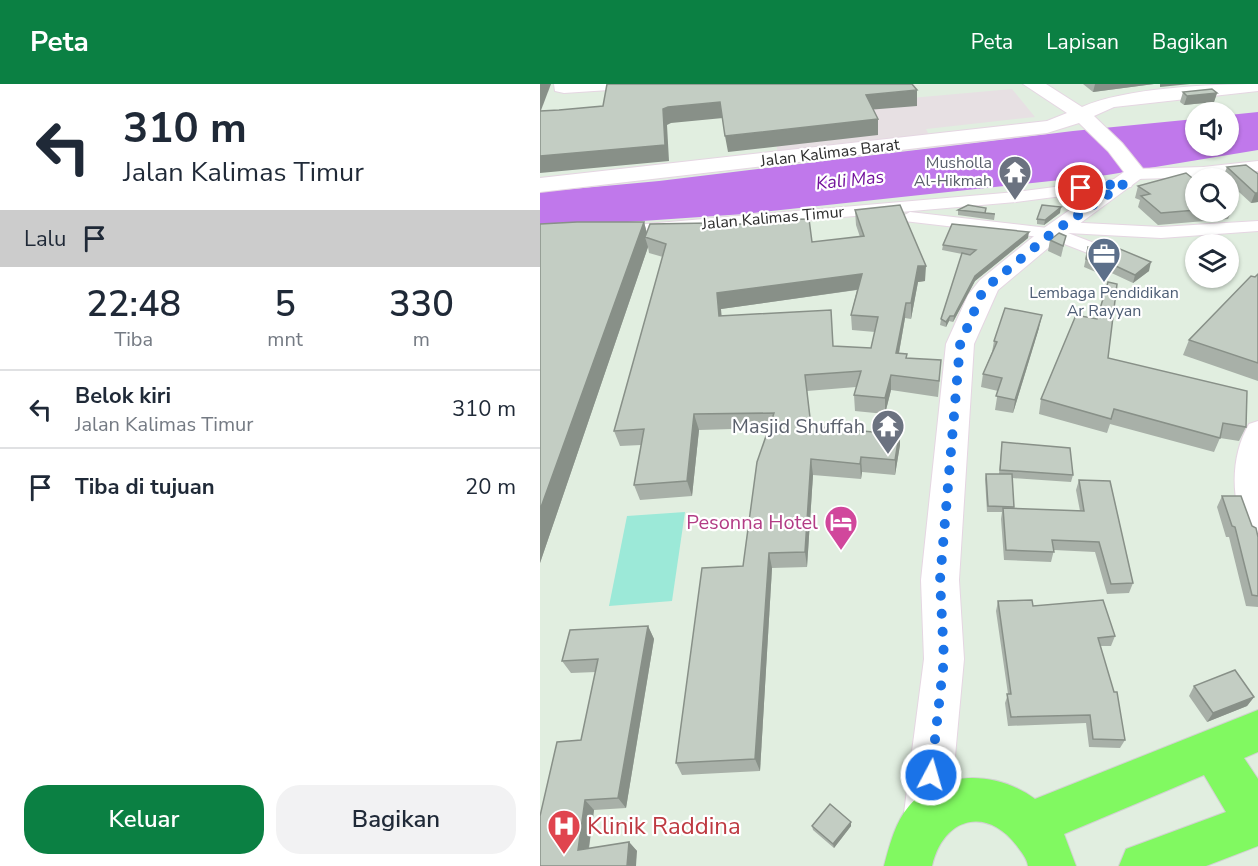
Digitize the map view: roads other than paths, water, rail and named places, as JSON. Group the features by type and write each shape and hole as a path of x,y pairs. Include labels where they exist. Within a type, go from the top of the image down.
{"highway":[{"path":"1031,824 1214,751 1258,731"},
{"path":"1143,866 1258,822 1214,751"},
{"path":"908,866 913,843 926,821 950,804 978,799 1006,806 1031,824 1051,858 1052,866"}],"street":[{"path":"561,86 639,84"},
{"path":"926,821 944,659 940,580 960,345 985,290 1065,224 1132,176 1089,122 1032,84"},
{"name":"Jalan Kalimas Barat","path":"540,185 1036,129 1068,122 1089,122 1091,108 1112,102 1258,86"},
{"name":"Jalan Kalimas Timur","path":"597,233 1016,197 1132,176 1258,166"},
{"name":"Jalan Kalimas Timur","path":"1016,197 1065,224"},
{"name":"Jalan Kalimas Timur","path":"862,210 1065,224"},
{"path":"1065,224 1109,233 1258,226"},
{"path":"1065,224 1108,255"},
{"path":"1258,430 1251,441 1248,467 1249,500 1258,528"}],"water":[{"path":"1258,112 1258,150 1239,153 1239,114"},
{"name":"Kali Mas","path":"1185,120 1185,156 1222,156 1107,175 744,214 540,228 540,192 659,181 1073,131"}],"place":[{"name":"Musholla Al-Hikmah","path":"1015,201"},
{"name":"Lembaga Pendidikan Ar Rayyan","path":"1104,283"},
{"name":"Masjid Shuffah","path":"888,455"},
{"name":"Pesonna Hotel","path":"841,551"},
{"name":"Klinik Raddina","path":"564,855"}]}
